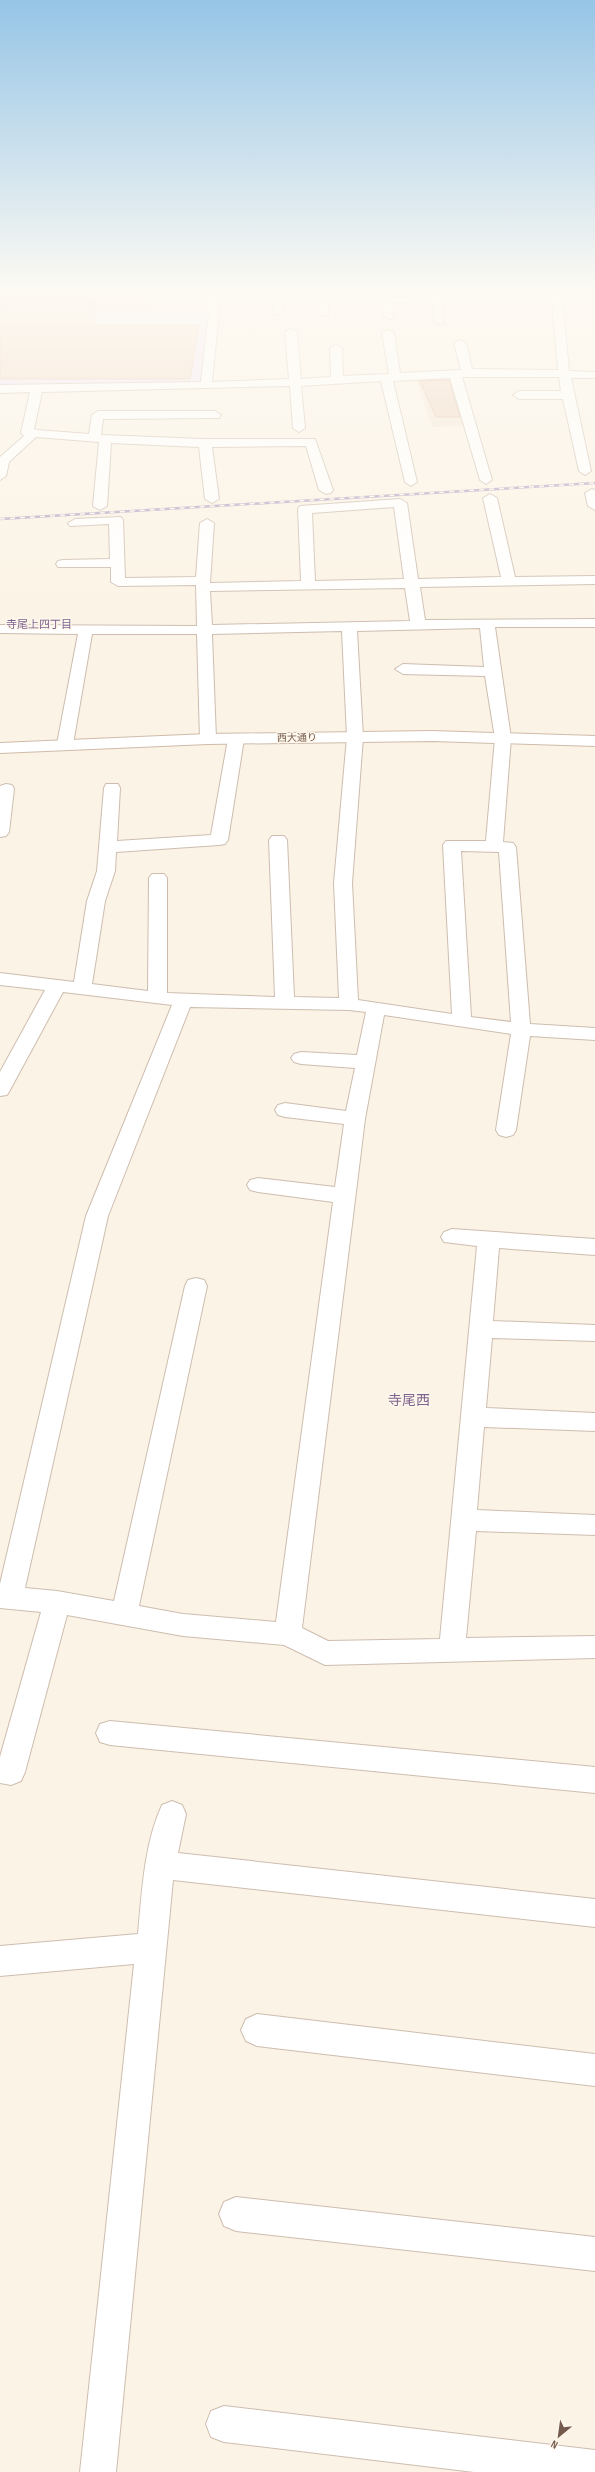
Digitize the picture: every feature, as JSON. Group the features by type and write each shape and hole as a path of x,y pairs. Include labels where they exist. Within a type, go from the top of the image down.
{"street":[{"path":"33,404 26,433 99,439 209,443 311,442 326,490"},
{"path":"212,499 209,443 215,415 214,404"},
{"path":"296,404 298,428"},
{"path":"396,404 411,482"},
{"path":"463,404 486,480"},
{"path":"568,404 585,471"},
{"path":"100,506 98,415 215,415"},
{"path":"0,476 4,461 34,433"},
{"path":"592,493 595,506"},
{"path":"490,498 509,580"},
{"path":"308,584 305,509 400,503 418,625"},
{"path":"75,523 116,520 118,582 308,584 595,580"},
{"path":"207,523 204,584 208,739"},
{"path":"63,564 117,563"},
{"path":"487,623 492,672 503,738 494,847"},
{"path":"0,629 86,628 205,630 487,623 595,623"},
{"path":"348,1004 344,883 355,737 349,627"},
{"path":"65,744 86,628"},
{"path":"403,669 492,672"},
{"name":"西大通り","path":"0,748 208,739 432,736 595,741"},
{"path":"108,847 219,840 236,739"},
{"path":"82,989 96,901 106,872 112,788"},
{"path":"0,832 6,789"},
{"path":"278,840 285,1003"},
{"path":"462,1020 452,845 507,847 521,1030 506,1130"},
{"path":"157,998 158,878"},
{"path":"0,979 183,1001 348,1004 521,1030 595,1034"},
{"path":"0,1090 57,986"},
{"path":"183,1001 96,1216 5,1598 57,1602 183,1625 288,1634 325,1652 595,1647"},
{"path":"288,1634 355,1119 376,1008"},
{"path":"301,1058 367,1062"},
{"path":"285,1110 355,1119"},
{"path":"258,1185 345,1196"},
{"path":"452,1237 595,1247"},
{"path":"452,1650 489,1240"},
{"path":"124,1614 196,1286"},
{"path":"481,1329 595,1333"},
{"path":"473,1416 595,1422"},
{"path":"464,1520 595,1525"},
{"path":"0,1770 12,1772 57,1602"},
{"path":"110,1733 595,1780"},
{"path":"98,2472 160,1865 172,1814"},
{"path":"160,1865 595,1913"},
{"path":"0,1961 152,1948"},
{"path":"257,2030 595,2070"},
{"path":"236,2214 595,2254"},
{"path":"224,2424 595,2468"}],"shaded area":[{"path":"424,404 460,404 468,426 432,427"}],"building":[{"path":"430,404 456,404 460,417 436,417"}],"railway":[{"path":"0,519 595,483"}],"district":[{"name":"寺尾上四丁目","path":"39,624"},
{"name":"寺尾西","path":"409,1400"}]}
